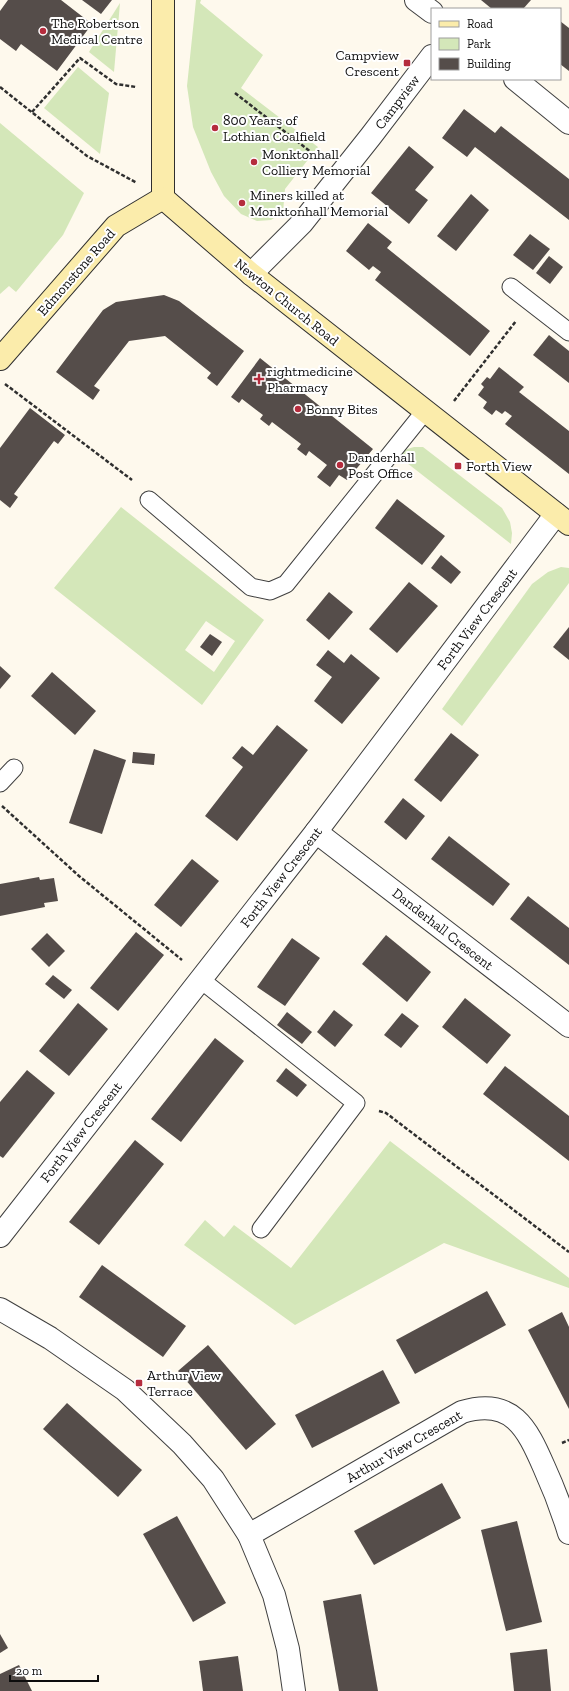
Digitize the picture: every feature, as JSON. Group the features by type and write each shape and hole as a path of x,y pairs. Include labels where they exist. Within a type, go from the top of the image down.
{"street":[{"path":"163,0 163,198"},
{"path":"416,0 431,11"},
{"name":"Campview","path":"251,274 302,223 372,136 431,57"},
{"path":"516,80 569,122"},
{"name":"Newton Church Road","path":"163,198 251,274 431,417 563,519"},
{"name":"Edmonstone Road","path":"0,359 116,226 163,198"},
{"name":"Forth View Crescent","path":"0,1236 200,979 563,519"},
{"name":"Danderhall Crescent","path":"316,832 568,1022"},
{"path":"0,1309 50,1338 125,1390 182,1444 213,1479 249,1535 274,1595 288,1649 294,1691"},
{"name":"Arthur View Crescent","path":"249,1535 462,1412 485,1406 503,1411 518,1420 532,1439 560,1504 569,1533"}],"lane":[{"path":"511,287 569,332"},
{"path":"149,500 251,587 270,591 286,584 431,417"},
{"path":"0,783 14,768"},
{"path":"200,979 356,1103 261,1229"}],"path":[{"path":"32,112 80,58 116,84 163,90"},
{"path":"0,87 87,156 163,198"},
{"path":"236,93 316,156"},
{"path":"431,417 531,302"},
{"path":"0,380 132,480"},
{"path":"0,805 79,876 186,963 200,979"},
{"path":"356,1103 386,1113 569,1252"}],"green space":[{"path":"196,0 201,0 200,3 263,55 241,88 318,147 285,189 283,212 271,220 257,221 241,214 224,196 211,172 193,127 187,86"},
{"path":"120,3 114,72 89,52"},
{"path":"78,67 109,93 100,154 44,108"},
{"path":"0,123 84,193 63,235 16,292 9,286 0,294"},
{"path":"414,447 423,447 502,508 510,522 512,533 511,544 398,456 404,450"},
{"path":"121,507 264,620 202,705 54,588","holes":["206,621 235,641 214,672 185,650"]},
{"path":"561,567 569,568 569,583 462,726 442,709 532,584 548,572"},
{"path":"390,1141 569,1278 569,1288 444,1243 295,1325 184,1245 205,1220 224,1237 234,1225 291,1268"}],"building":[{"name":"The Robertson Medical Centre","path":"8,0 61,0 92,24 57,71 21,44 16,51 0,39 0,11"},
{"name":"The Robertson Medical Centre","path":"82,0 112,0 101,14"},
{"path":"481,0 531,0 524,8 491,8"},
{"path":"561,22 569,28 569,71 561,65"},
{"path":"464,109 495,133 501,126 569,179 569,220 475,147 467,157 442,138"},
{"path":"409,146 434,167 415,190 428,200 409,224 371,193"},
{"path":"471,194 489,210 456,251 437,236"},
{"path":"368,223 392,242 387,248 490,331 470,356 375,280 381,272 373,266 369,270 346,251"},
{"path":"530,234 550,249 533,270 513,255"},
{"path":"549,256 563,267 550,284 536,273"},
{"path":"164,295 179,301 244,351 217,386 207,378 211,373 165,336 129,341 94,386 100,390 93,400 56,372 103,310 116,302"},
{"path":"549,335 569,351 569,383 533,355"},
{"path":"260,358 373,449 347,480 339,475 330,487 317,477 327,465 309,451 306,456 297,449 301,444 272,422 269,426 260,419 263,415 242,399 239,403 231,397"},
{"path":"499,367 524,387 519,392 569,431 569,474 505,424 512,416 505,411 502,414 496,410 492,415 483,408 487,402 478,395 484,387 481,384 487,377 490,379"},
{"path":"30,408 65,435 58,444 54,441 14,494 18,497 10,508 0,500 0,448"},
{"path":"397,499 445,536 422,565 375,528"},
{"path":"441,555 461,572 451,584 431,568"},
{"path":"409,582 438,606 397,653 369,629"},
{"path":"329,592 353,612 329,640 306,620"},
{"path":"569,627 569,660 553,647"},
{"path":"210,634 222,642 212,656 200,647"},
{"path":"328,650 344,663 351,654 380,678 342,724 314,701 332,677 316,665"},
{"path":"0,666 11,676 0,689"},
{"path":"52,672 96,711 75,735 31,696"},
{"path":"277,725 308,750 237,841 205,816 243,767 232,758 242,746 253,755"},
{"path":"451,733 479,755 441,802 414,780"},
{"path":"94,749 126,760 102,834 69,823"},
{"path":"133,752 155,754 154,765 132,763"},
{"path":"403,798 425,816 406,840 384,822"},
{"path":"449,836 510,884 493,906 431,859"},
{"path":"192,859 219,881 181,927 154,905"},
{"path":"39,877 40,880 54,878 58,901 44,903 45,907 0,916 0,884"},
{"path":"528,896 569,928 569,965 510,919"},
{"path":"136,932 164,955 118,1011 90,988"},
{"path":"47,933 65,951 49,967 31,949"},
{"path":"386,935 431,972 407,1002 362,964"},
{"path":"292,938 320,958 285,1006 257,987"},
{"path":"53,975 72,990 64,999 45,984"},
{"path":"465,998 511,1035 487,1064 442,1027"},
{"path":"78,1003 108,1029 69,1076 39,1051"},
{"path":"334,1010 353,1025 335,1047 317,1032"},
{"path":"287,1012 312,1032 302,1044 277,1025"},
{"path":"402,1013 419,1026 401,1048 384,1035"},
{"path":"215,1038 244,1061 181,1142 151,1119"},
{"path":"505,1066 569,1116 569,1161 483,1094"},
{"path":"286,1068 307,1085 297,1097 276,1081"},
{"path":"27,1070 55,1093 3,1158 0,1156 0,1102"},
{"path":"135,1140 164,1164 99,1245 69,1222"},
{"path":"102,1265 186,1326 163,1357 79,1297"},
{"path":"487,1291 506,1325 415,1374 396,1340"},
{"path":"562,1312 569,1327 569,1409 528,1330"},
{"path":"208,1345 276,1424 246,1450 178,1371"},
{"path":"383,1370 400,1403 312,1448 295,1415"},
{"path":"67,1403 142,1470 118,1497 43,1429"},
{"path":"442,1483 461,1518 374,1565 354,1531"},
{"path":"177,1516 226,1603 193,1622 143,1534"},
{"path":"517,1521 542,1622 506,1631 481,1530"},
{"path":"361,1594 378,1691 339,1691 323,1601"},
{"path":"0,1634 8,1648 0,1653"},
{"path":"547,1649 551,1691 514,1691 510,1653"},
{"path":"238,1656 243,1691 203,1691 199,1661"},
{"path":"19,1665 32,1691 0,1691 0,1674"}],"place":[{"name":"The Robertson Medical Centre","path":"43,31"},
{"name":"Campview Crescent","path":"407,63"},
{"name":"800 Years of Lothian Coalfield","path":"215,128"},
{"name":"Monktonhall Colliery Memorial","path":"254,162"},
{"name":"Miners killed at Monktonhall Memorial","path":"242,203"},
{"name":"rightmedicine Pharmacy","path":"259,379"},
{"name":"Bonny Bites","path":"298,409"},
{"name":"Danderhall Post Office","path":"340,465"},
{"name":"Forth View","path":"458,466"},
{"name":"Arthur View Terrace","path":"139,1383"}]}
